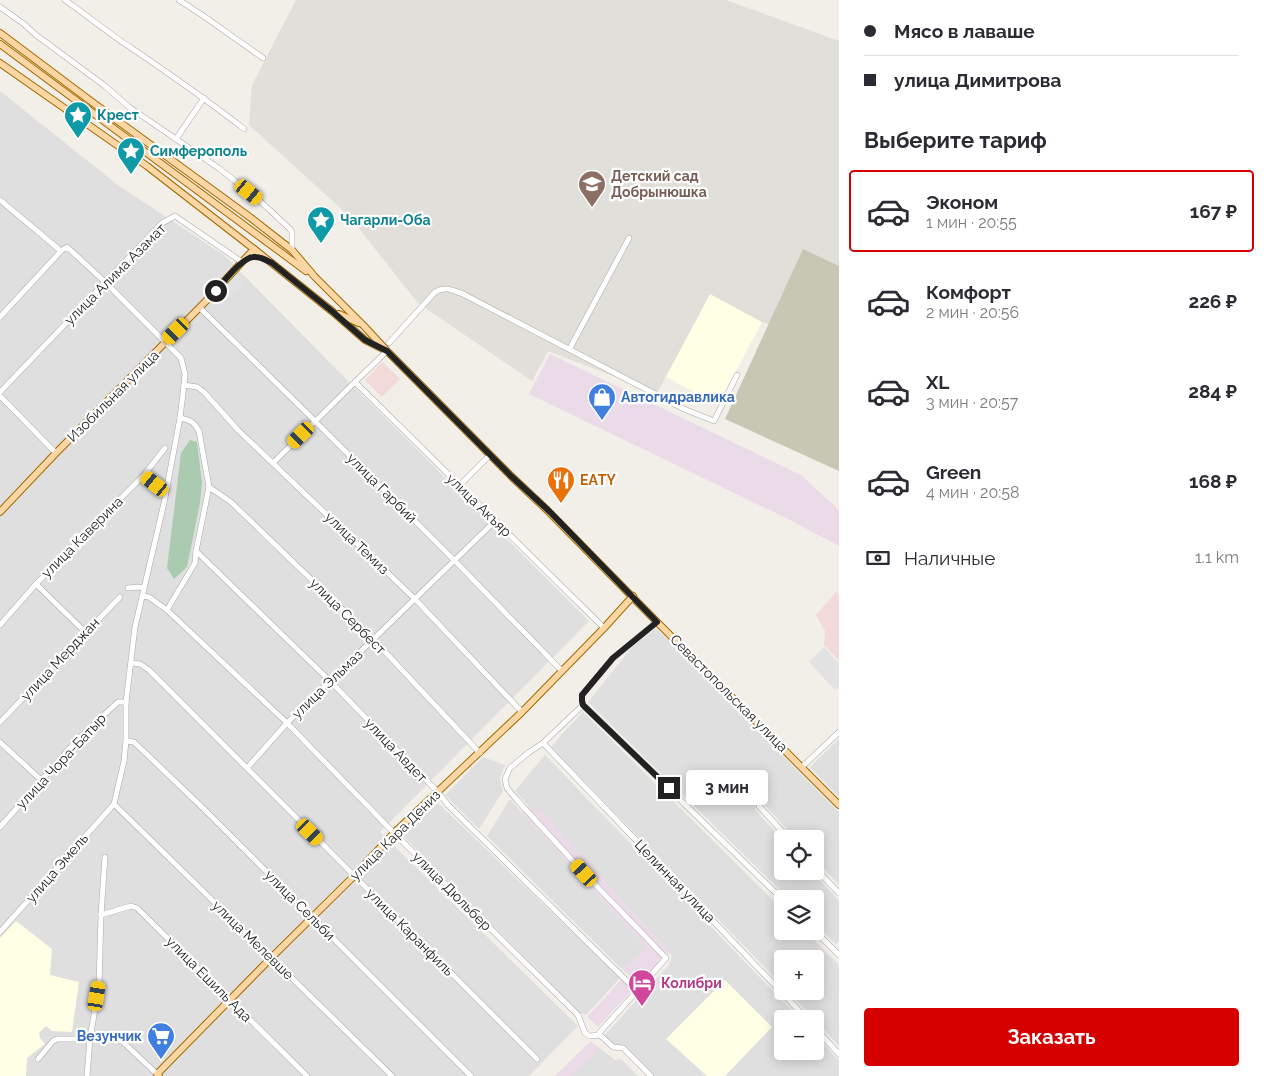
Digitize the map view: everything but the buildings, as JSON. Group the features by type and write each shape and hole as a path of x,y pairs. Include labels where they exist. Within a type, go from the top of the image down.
{"main road":[{"path":"3,35 251,218 292,250 315,277"},
{"path":"1,44 315,277"},
{"path":"0,63 147,166 241,238 365,340 387,351"},
{"path":"241,238 247,250 242,262"},
{"name":"Изобильная улица","path":"0,512 200,308 254,249"},
{"path":"242,262 252,256 261,257 272,263"},
{"name":"Севастопольская улица","path":"315,277 839,805"},
{"path":"333,312 364,326"},
{"name":"улица Кара Дениз","path":"158,1075 394,833 522,712 633,596"}],"street":[{"path":"65,0 106,31 204,98 244,130"},
{"path":"179,0 263,58"},
{"path":"0,7 105,86 129,107 238,183 260,201 292,232 292,250"},
{"path":"176,139 204,98"},
{"path":"0,200 61,251"},
{"name":"улица Алима Азамат","path":"0,392 162,223 175,216 242,262"},
{"path":"570,348 629,238"},
{"path":"0,317 61,251 67,247 181,358 185,374 180,418 167,487 135,628 126,702 124,761 114,804"},
{"path":"389,343 435,292 449,288 684,408 714,421 737,375"},
{"name":"улица Гарбий","path":"200,308 315,420 562,671"},
{"path":"273,463 387,351"},
{"name":"улица Акъяр","path":"354,382 604,628"},
{"name":"улица Темиз","path":"184,385 204,392 238,430 414,598 522,712"},
{"path":"0,396 56,453"},
{"path":"167,610 195,563 209,487 199,431 194,423 180,418"},
{"name":"улица Каверина","path":"0,626 36,584 144,475 164,448"},
{"path":"459,486 490,454"},
{"path":"144,475 155,484 167,487"},
{"name":"улица Сербест","path":"209,487 231,502 372,639 480,753"},
{"name":"улица Эльмаз","path":"247,768 287,723 496,520"},
{"name":"улица Авдет","path":"196,550 330,681 438,792 448,805 637,992"},
{"path":"36,584 86,633"},
{"path":"128,588 144,588"},
{"name":"улица Мерджан","path":"0,722 120,596"},
{"name":"улица Дюльбер","path":"142,596 150,597 167,610 287,723 394,833 578,1015 586,1033 590,1036 600,1035 613,1047 623,1048 651,1076"},
{"path":"657,622 613,658 582,695 583,705 774,891"},
{"name":"улица Каранфиль","path":"131,663 140,664 149,670 538,1059"},
{"name":"улица Чора-Батыр","path":"0,827 79,738 118,702 126,702"},
{"path":"583,705 543,743 510,768 505,779 507,788 584,873 666,958 598,1033 600,1035"},
{"path":"802,767 839,732"},
{"name":"улица Сельби","path":"126,741 134,742 205,810 470,1076"},
{"path":"0,742 41,780"},
{"name":"Целинная улица","path":"543,743 798,1010"},
{"name":"улица Эмель","path":"0,931 114,804"},
{"name":"улица Мелевше","path":"114,804 392,1076"},
{"path":"759,806 781,830"},
{"path":"86,1076 99,985 100,915 105,857"},
{"path":"824,877 839,893"},
{"name":"улица Ешиль Ада","path":"100,915 131,906 137,908 307,1076"},
{"path":"824,939 838,951"},
{"path":"824,1038 839,1054"},
{"path":"38,1059 53,1041 57,1039 112,1039 123,1042 158,1075"}],"shaded area":[{"path":"296,0 726,0 839,41 839,266 803,250 769,324 710,294 657,393 548,351 532,381 418,303 349,216 249,125 252,85"},
{"path":"0,91 119,186 224,255 589,621 380,832 578,1026 529,1076 0,1076"},
{"path":"803,249 839,266 839,471 725,419"},
{"path":"237,274 243,278 242,284 230,297 223,295 220,292"},
{"path":"710,294 762,322 718,405 666,377"},
{"path":"550,354 801,475 839,510 839,546 786,518 529,394"},
{"path":"382,362 400,379 382,397 365,380"},
{"path":"190,440 197,442 202,482 200,503 187,567 174,579 167,568 181,453"},
{"path":"836,592 839,595 839,661 824,645 825,631 816,615"},
{"path":"656,628 839,812 839,885 824,869 824,830 788,830 763,803 755,803 755,810 774,830 774,880 820,880 839,901 839,941 836,944 824,933 824,890 780,890 588,702 632,647"},
{"path":"824,647 839,664 839,686 835,690 809,662"},
{"path":"583,712 774,901 774,940 814,940 824,950 774,950 774,977 551,747"},
{"path":"839,739 839,797 810,767"},
{"path":"545,755 774,992 774,1000 782,1000 791,1010 774,1010 774,1060 824,1060 824,1045 839,1061 839,1076 653,1076 626,1049 618,1049 603,1037 668,966 672,956 540,809 535,813 515,791"},
{"path":"483,757 505,765 500,778 503,791 479,829 445,795"},
{"path":"510,799 647,948 623,970 487,836"},
{"path":"438,803 620,978 586,1015 580,1013 403,836"},
{"path":"528,806 535,812 540,808 669,953 638,984 623,970 647,948 521,812"},
{"path":"16,921 52,949 50,975 79,982 72,1032 52,1031 46,1026 39,1033 40,1038 45,1044 27,1058 26,1076 0,1076 0,938"},
{"path":"824,950 839,965 839,1046 824,1030 824,1010 806,1010 796,1000 824,1000"},
{"path":"622,979 633,989 598,1027 587,1017"},
{"path":"725,980 772,1027 725,1076 707,1076 666,1039"},
{"path":"591,1041 599,1049 572,1076 556,1076"},
{"path":"587,1045 596,1045 615,1060 621,1059 638,1076 555,1076"}],"place":[{"name":"Крест","path":"78,139"},
{"name":"Симферополь","path":"131,175"},
{"name":"Детский сад Добрынюшка","path":"592,208"},
{"name":"Чагарли-Оба","path":"321,244"},
{"name":"Автогидравлика","path":"602,421"},
{"name":"EАTY","path":"561,504"},
{"name":"Колибри","path":"642,1007"},
{"name":"Везунчик","path":"161,1060"}],"route":[{"path":"216,291 242,262 252,256 261,257 272,263 365,340 387,351 511,476 550,512 657,622 613,658 582,695 582,701 583,705 669,788"}]}
